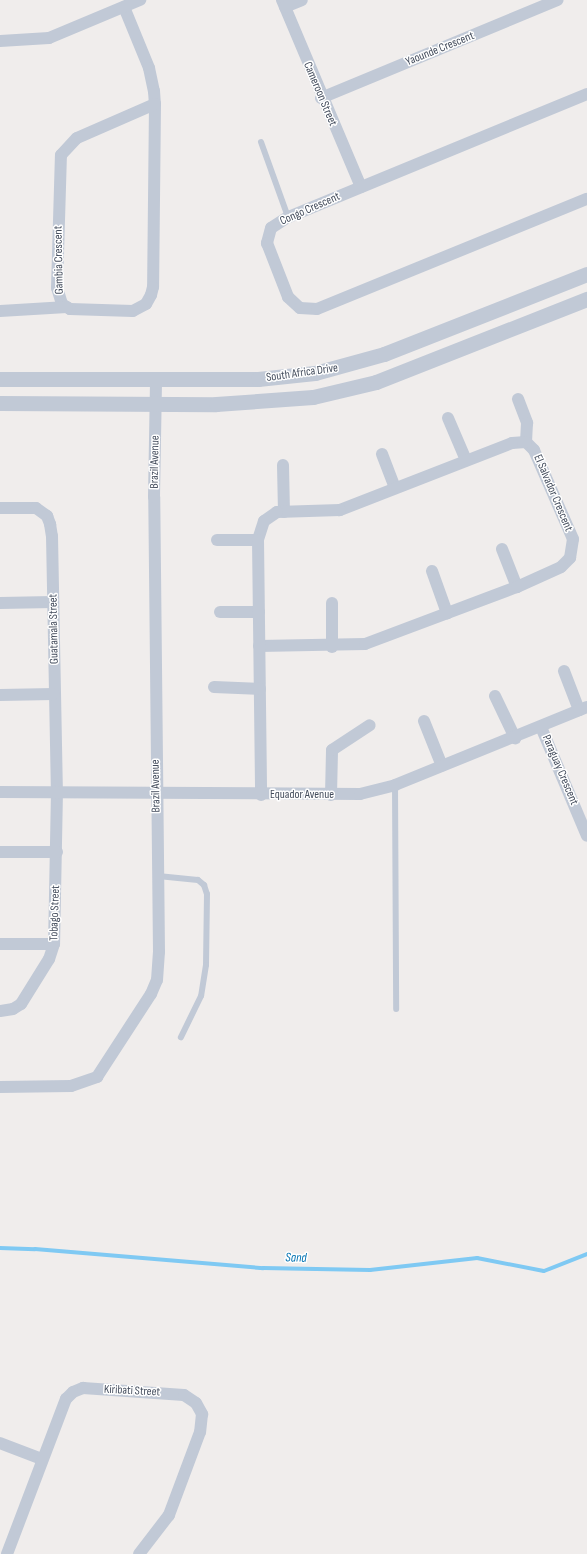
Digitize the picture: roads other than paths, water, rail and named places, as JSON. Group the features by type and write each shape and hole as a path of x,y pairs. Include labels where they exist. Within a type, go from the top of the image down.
{"street":[{"path":"0,41 44,40 140,0"},
{"path":"283,4 302,0"},
{"name":"Yaounde Crescent","path":"321,98 558,0"},
{"name":"Cameroon Street","path":"283,4 321,98 361,187"},
{"name":"Gambia Crescent","path":"124,7 152,76 155,104 152,287 149,300 142,308 133,311 75,310 67,307 60,299 57,280 61,155 77,138 155,104"},
{"name":"Congo Crescent","path":"587,94 288,217 269,231 268,248 288,298 300,308 311,310 325,307 587,199"},
{"name":"South Africa Drive","path":"0,379 258,379 315,373 344,367 384,354 587,274"},
{"name":"South Africa Drive","path":"0,403 216,404 292,400 358,388 587,299"},
{"path":"0,311 67,307"},
{"name":"Brazil Avenue","path":"0,1087 72,1086 92,1080 102,1072 151,994 157,980 159,952 156,794 156,380"},
{"name":"El Salvador Crescent","path":"260,646 332,647 372,643 517,587 561,567 570,558 573,547 571,533 542,462 534,450 526,442 526,423 518,398"},
{"path":"448,418 466,460"},
{"name":"El Salvador Crescent","path":"260,795 258,540 262,524 273,513 340,510 503,446 526,442"},
{"path":"382,454 395,488"},
{"path":"283,465 284,512"},
{"name":"Guatamala Street","path":"0,508 36,508 47,516 52,536 54,694 58,791"},
{"path":"217,540 258,540"},
{"path":"502,549 517,587"},
{"path":"432,571 447,613"},
{"path":"0,603 53,602"},
{"path":"332,602 332,647"},
{"path":"220,612 259,612"},
{"path":"564,671 583,709"},
{"path":"214,687 260,689"},
{"path":"0,695 54,694"},
{"path":"495,696 515,738"},
{"name":"Equador Avenue","path":"0,792 58,791 260,795 360,794 395,785 515,738 583,709"},
{"path":"424,721 442,766"},
{"path":"331,795 332,750 370,725"},
{"name":"Paraguay Crescent","path":"542,727 584,818 587,836"},
{"name":"Tobago Street","path":"0,1011 13,1009 21,1004 49,959 54,944 58,791"},
{"path":"0,852 57,852"},
{"path":"0,944 54,944"},
{"name":"Kiribati Street","path":"7,1554 66,1399 79,1389 177,1394 187,1396 196,1403 202,1414 202,1425 169,1515 139,1554"},
{"path":"0,1444 42,1459"}],"lane":[{"path":"261,142 288,217"},
{"path":"395,785 396,1009"},
{"path":"158,876 198,880 204,886 207,894 206,965 201,996 181,1036"}],"waterway":[{"name":"Sand","path":"0,1248 35,1249 263,1268 370,1270 477,1258 544,1271 587,1254"}]}
